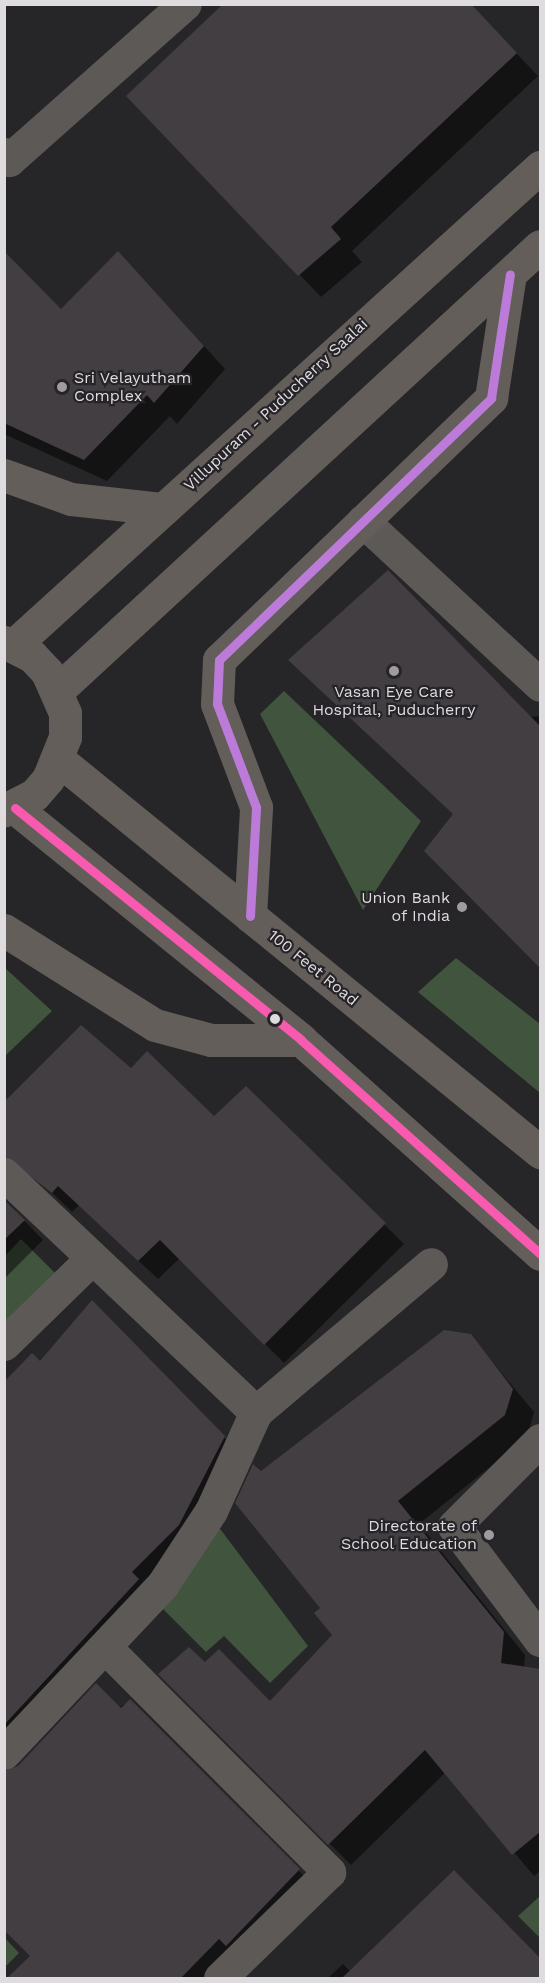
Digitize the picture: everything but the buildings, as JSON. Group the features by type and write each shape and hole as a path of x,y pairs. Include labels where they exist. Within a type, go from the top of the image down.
{"highway":[{"name":"Villupuram - Puducherry Saalai","path":"9,643 163,509 540,168"},
{"path":"58,690 540,247"},
{"path":"250,916 256,807 217,704 219,660 491,398 510,274"},
{"path":"4,475 71,499 163,509"},
{"path":"9,643 47,672 58,690 65,713 59,760 34,795 10,809 301,1040 540,1254"},
{"name":"100 Feet Road","path":"59,760 540,1152"},
{"path":"4,930 155,1025 211,1040 301,1040"}],"street":[{"path":"4,154 9,160 185,4"},
{"path":"363,521 540,685"},
{"path":"4,1174 90,1260 256,1412"},
{"path":"4,1344 90,1260"},
{"path":"4,1753 107,1649 163,1584 211,1511 256,1412 431,1264"},
{"path":"540,1440 454,1526 540,1640"},
{"path":"107,1649 329,1872 220,1978"}],"green space":[{"path":"284,691 421,821 363,910 260,714"},
{"path":"456,958 540,1024 540,1093 418,992"},
{"path":"4,967 52,1011 5,1056 4,1056"},
{"path":"21,1239 56,1274 5,1326 5,1256"},
{"path":"218,1526 308,1646 270,1683 224,1636 206,1652 162,1608"},
{"path":"540,1896 540,1938 518,1916"},
{"path":"5,1938 19,1953 5,1967"}],"transit line":[{"path":"250,916 256,807 217,704 219,660 491,398 510,274"},
{"path":"15,808 301,1040 540,1254"}],"place":[{"name":"Sri Velayutham Complex","path":"62,387"},
{"name":"Vasan Eye Care Hospital, Puducherry","path":"394,671"},
{"name":"Union Bank of India","path":"462,907"},
{"name":"Directorate of School Education","path":"489,1535"}]}
